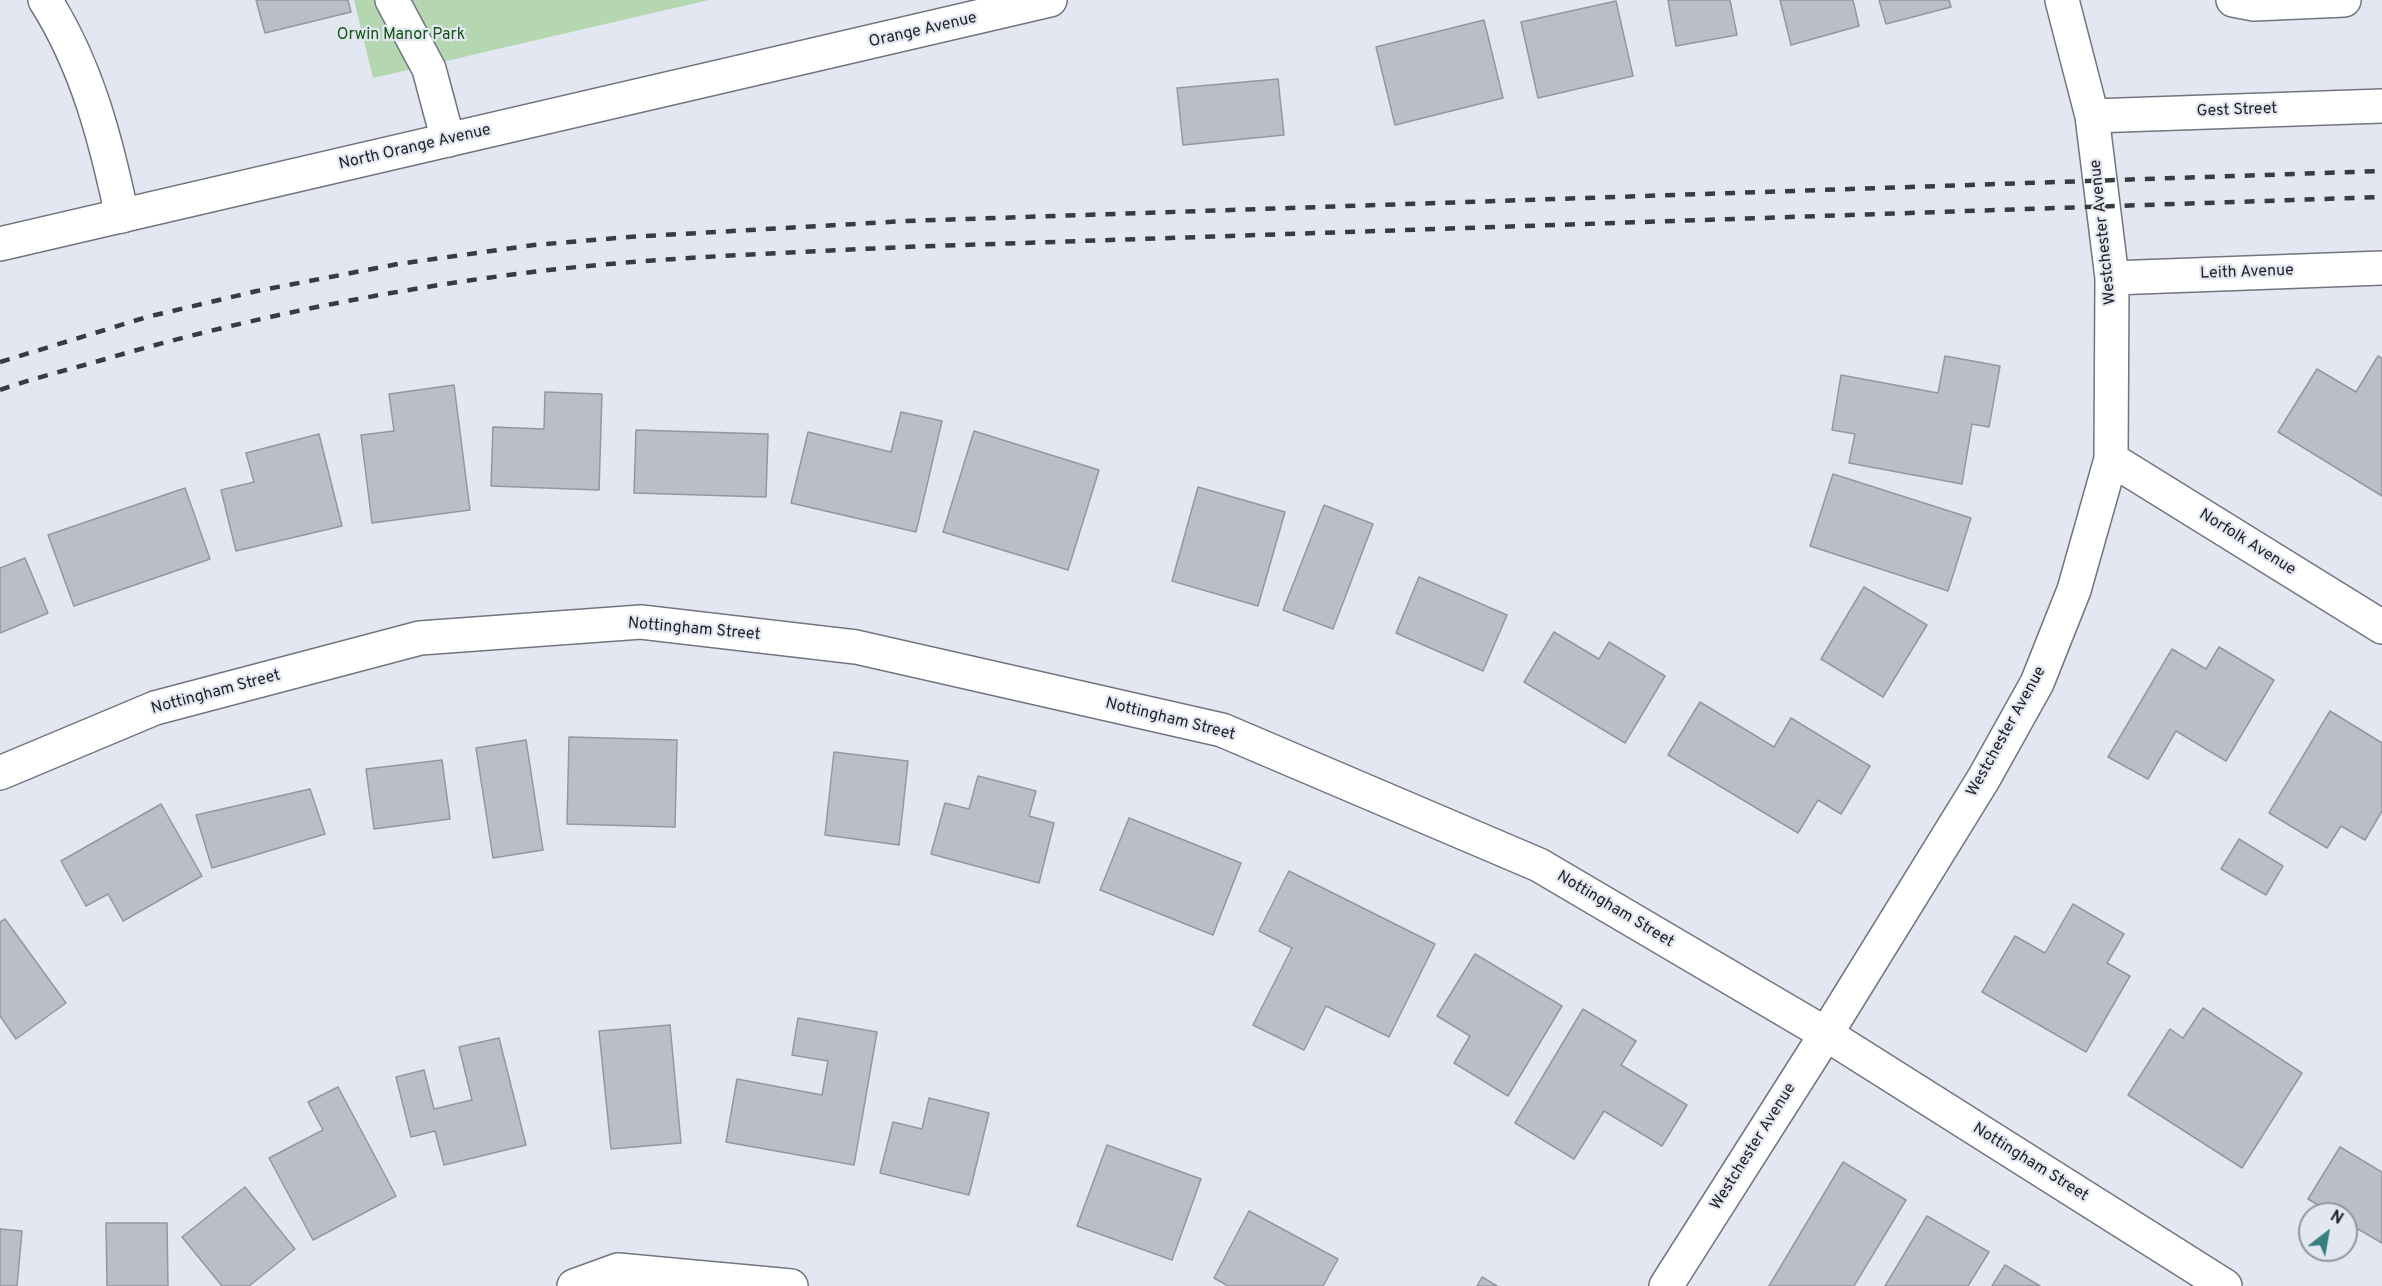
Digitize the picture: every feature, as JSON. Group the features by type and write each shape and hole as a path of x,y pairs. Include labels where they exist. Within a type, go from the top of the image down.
{"street":[{"path":"45,0 86,80 107,144 122,216"},
{"path":"392,0 429,69 448,140"},
{"name":"Orange Avenue","path":"830,52 987,7 1050,0"},
{"name":"Westchester Avenue","path":"1666,1286 1826,1034 1984,778 2037,683 2074,590 2111,459 2112,278 2092,116 2062,0"},
{"path":"2232,0 2254,4 2344,0"},
{"name":"North Orange Avenue","path":"0,244 830,52"},
{"name":"Gest Street","path":"2092,116 2382,106"},
{"name":"Leith Avenue","path":"2112,278 2382,268"},
{"name":"Norfolk Avenue","path":"2111,459 2382,627"},
{"name":"Nottingham Street","path":"0,773 155,708 420,638 641,622 856,647 1222,730 1539,865 1826,1034 2225,1286"},
{"path":"574,1286 618,1270 791,1286"}],"green space":[{"name":"Orwin Manor Park","path":"354,0 709,0 373,78"}],"building":[{"path":"256,0 348,0 351,12 265,33"},
{"path":"1668,0 1730,0 1737,35 1676,46"},
{"path":"1780,0 1853,0 1859,26 1791,45"},
{"path":"1879,0 1949,0 1951,7 1886,24"},
{"path":"1616,1 1633,76 1538,98 1521,22"},
{"path":"1484,20 1503,98 1395,125 1376,47"},
{"path":"1278,79 1284,135 1183,145 1177,88"},
{"path":"1945,356 2000,366 1989,427 1972,424 1962,484 1849,463 1855,434 1832,430 1841,375 1938,393"},
{"path":"2378,356 2382,358 2382,496 2278,432 2317,369 2356,392"},
{"path":"454,385 470,510 372,523 361,435 394,431 389,394"},
{"path":"545,392 602,394 599,490 491,486 493,427 544,429"},
{"path":"901,412 942,421 916,532 791,503 808,432 891,452"},
{"path":"636,430 768,434 766,497 634,493"},
{"path":"974,431 1099,470 1068,570 943,532"},
{"path":"319,434 342,526 236,551 221,490 254,482 246,453"},
{"path":"1833,474 1971,518 1948,591 1810,546"},
{"path":"1198,487 1285,512 1258,606 1172,581"},
{"path":"185,488 210,559 74,606 48,535"},
{"path":"1324,505 1373,524 1333,629 1283,610"},
{"path":"25,558 48,613 0,633 0,568"},
{"path":"1419,577 1507,615 1483,671 1396,633"},
{"path":"1864,587 1927,625 1883,697 1821,659"},
{"path":"1554,632 1599,659 1609,642 1665,676 1625,743 1524,682"},
{"path":"2219,647 2274,680 2226,761 2176,731 2148,779 2108,757 2172,649 2206,669"},
{"path":"1700,702 1774,747 1791,718 1870,766 1841,814 1818,800 1798,833 1668,755"},
{"path":"2330,711 2382,743 2382,811 2365,840 2341,826 2327,848 2269,813"},
{"path":"569,737 677,740 675,827 567,824"},
{"path":"526,740 543,850 493,858 476,748"},
{"path":"834,752 908,761 899,845 825,835"},
{"path":"442,760 450,819 374,829 366,769"},
{"path":"978,776 1036,791 1029,816 1054,823 1039,883 931,854 945,803 969,809"},
{"path":"310,789 325,834 212,868 196,815"},
{"path":"161,804 202,876 123,921 108,894 86,906 61,861"},
{"path":"1129,818 1241,863 1213,935 1100,890"},
{"path":"2239,839 2283,866 2266,895 2221,869"},
{"path":"1289,871 1435,944 1389,1037 1326,1006 1304,1050 1253,1025 1292,948 1259,931"},
{"path":"2073,904 2124,934 2107,963 2130,976 2086,1052 1982,992 2015,936 2045,953"},
{"path":"5,919 66,1003 16,1039 0,1016 0,922"},
{"path":"1475,954 1562,1006 1508,1096 1454,1063 1470,1036 1437,1016"},
{"path":"2203,1008 2302,1073 2242,1168 2128,1095 2170,1029 2183,1038"},
{"path":"1583,1009 1636,1041 1621,1065 1687,1105 1662,1146 1604,1111 1574,1159 1515,1123"},
{"path":"798,1018 877,1032 854,1165 726,1142 737,1079 822,1095 828,1061 792,1055"},
{"path":"670,1025 681,1143 611,1149 599,1031"},
{"path":"499,1038 526,1145 444,1165 435,1131 411,1137 396,1077 424,1070 434,1109 472,1100 459,1047"},
{"path":"338,1087 396,1196 313,1240 269,1158 323,1130 308,1102"},
{"path":"929,1098 989,1113 969,1195 880,1173 893,1122 922,1129"},
{"path":"1107,1145 1201,1179 1172,1260 1077,1226"},
{"path":"2340,1147 2382,1172 2382,1243 2358,1229 2358,1202 2313,1202 2308,1199"},
{"path":"1843,1162 1906,1200 1854,1286 1769,1286"},
{"path":"245,1187 295,1249 249,1286 222,1286 182,1237"},
{"path":"1249,1211 1338,1259 1323,1286 1228,1286 1214,1278"},
{"path":"1927,1216 1989,1252 1968,1286 1885,1286"},
{"path":"106,1223 167,1223 168,1286 107,1286"},
{"path":"0,1229 22,1231 17,1286 0,1286"},
{"path":"2005,1265 2040,1286 1992,1286"},
{"path":"1482,1277 1497,1286 1477,1286"}],"railway":[{"path":"0,362 147,317 257,291 398,264 534,245 629,237 906,221 2382,171"},
{"path":"0,390 156,345 320,306 485,278 631,262 904,247 2382,197"}]}
